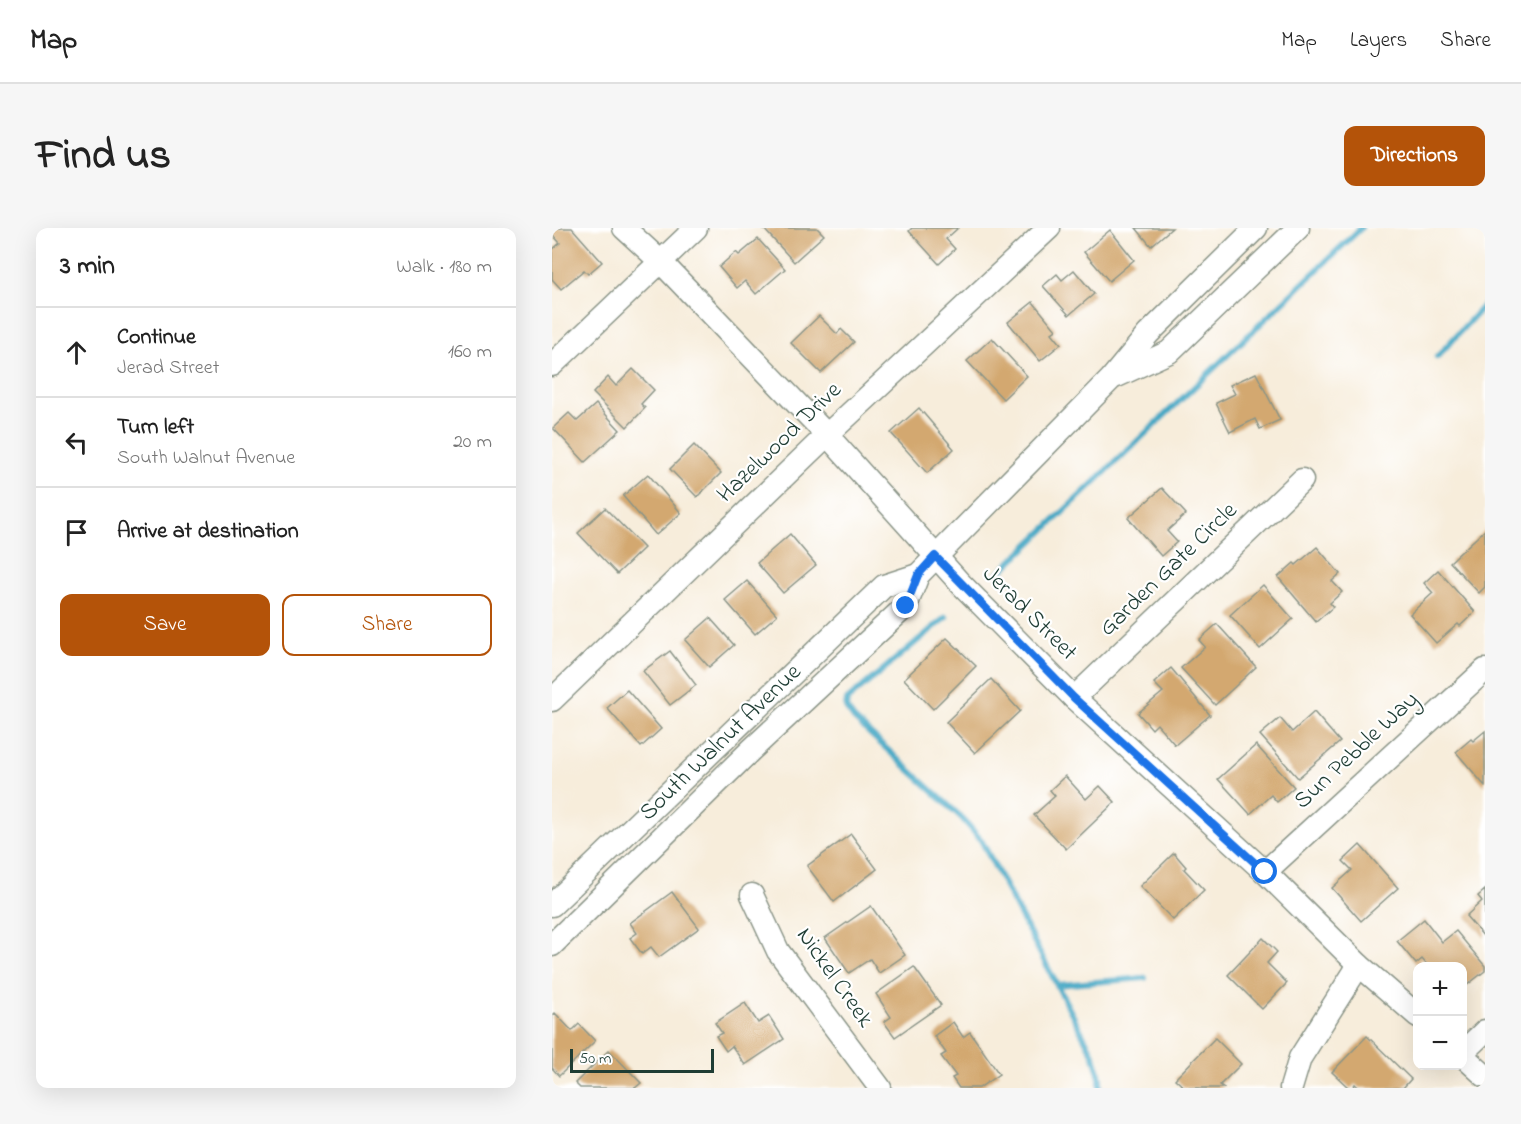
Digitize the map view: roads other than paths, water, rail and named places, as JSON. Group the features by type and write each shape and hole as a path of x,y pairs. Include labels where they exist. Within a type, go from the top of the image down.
{"street":[{"name":"Jerad Street","path":"624,228 660,261 827,435 935,556 1074,698 1265,872 1359,965 1413,1012"},
{"path":"552,365 696,228"},
{"name":"Hazelwood Drive","path":"552,700 827,435 1049,228"},
{"name":"South Walnut Avenue","path":"552,945 750,750 906,606 918,575 935,556 1110,379 1148,334 1256,228"},
{"name":"South Walnut Avenue","path":"1110,379 1169,352 1298,228"},
{"name":"Garden Gate Circle","path":"1074,698 1302,480"},
{"name":"South Walnut Avenue","path":"552,905 884,586 918,575"},
{"name":"Sun Pebble Way","path":"1265,872 1485,670"},
{"name":"Nickel Creek","path":"752,895 778,951 880,1088"},
{"path":"1291,1088 1300,1058 1359,965"},
{"path":"1467,1049 1485,1031"},
{"path":"1467,1059 1485,1076"}],"waterway":[{"path":"999,573 1361,228"},
{"path":"1437,357 1485,304"},
{"path":"946,617 847,700 846,708 854,719 961,817 981,840 1094,1056 1100,1078 1100,1088"},
{"path":"1057,985 1145,978"}]}
